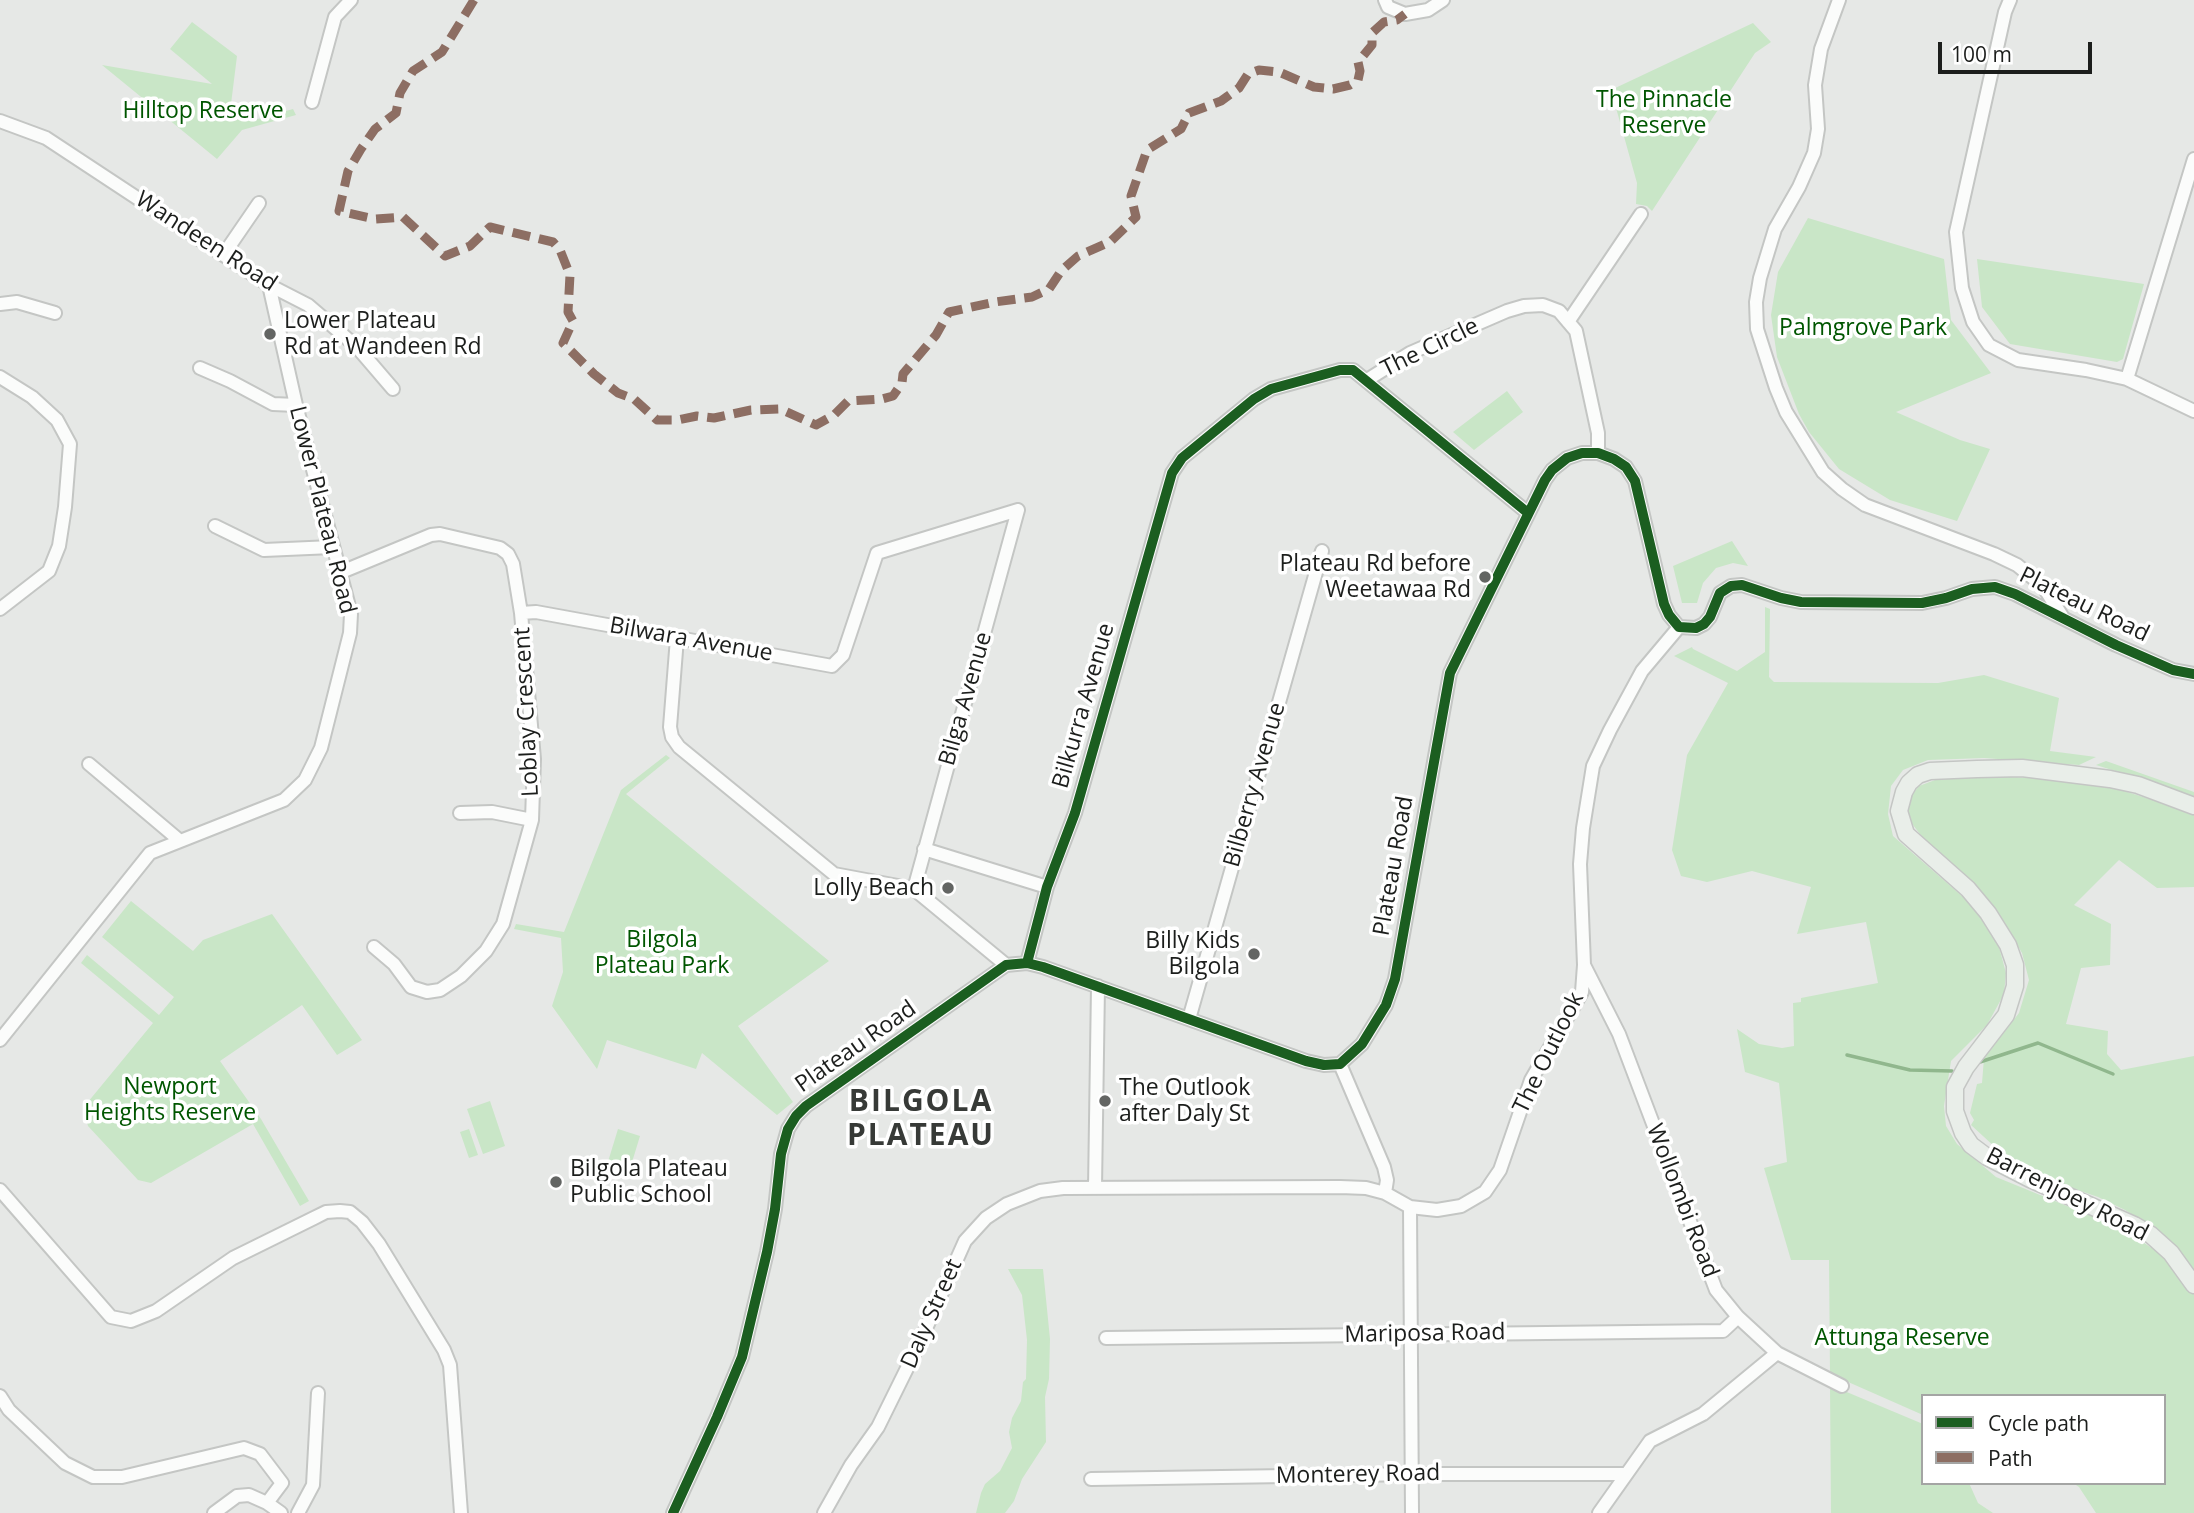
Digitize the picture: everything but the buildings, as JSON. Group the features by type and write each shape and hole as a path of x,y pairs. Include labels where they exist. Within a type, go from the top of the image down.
{"main road":[{"name":"Barrenjoey Road","path":"2194,806 2147,788 2110,779 2022,768 1976,768 1930,771 1918,775 1904,792 1899,811 1906,834 1968,890 1993,920 2008,945 2015,965 2015,986 2006,1015 1961,1073 1955,1087 1955,1111 1962,1133 1971,1145 1987,1157 2030,1180 2151,1235 2171,1253 2194,1285"}],"street":[{"path":"312,102 335,17 351,0"},
{"path":"1385,0 1388,7 1405,15 1427,10 1443,0"},
{"path":"1839,0 1821,49 1815,85 1818,129 1814,153 1799,187 1775,229 1759,278 1757,329 1776,388 1786,412 1823,472 1842,489 1864,505 2017,565 2043,586 2062,616"},
{"path":"2010,0 2005,12 1956,232 1962,288 1973,322 1989,345 2018,360 2127,379 2194,411"},
{"name":"Wandeen Road","path":"0,121 46,138 268,285 308,305 357,347 393,389"},
{"path":"2127,379 2194,159"},
{"path":"224,254 259,203"},
{"path":"1641,214 1568,322 1576,331 1581,349 1598,433 1598,453 1614,458 1626,467 1635,481 1664,604 1679,627"},
{"name":"Lower Plateau Road","path":"2,1035 150,853 284,800 305,780 321,748 350,633 351,614 296,405 268,285"},
{"path":"0,304 17,302 55,313"},
{"name":"The Circle","path":"1180,461 1254,399 1270,390 1340,370 1353,370 1367,380 1410,354 1524,306 1543,305 1559,312 1568,322"},
{"path":"200,368 273,404 296,405"},
{"path":"0,377 32,397 57,420 70,444 65,507 58,547 48,571 0,609"},
{"path":"1367,380 1528,513"},
{"name":"Plateau Road","path":"673,1513 742,1357 769,1242 781,1154 788,1129 806,1106 1006,965 1027,963 1324,1065 1340,1065 1362,1044 1386,1005 1390,992 1450,673 1528,513 1552,470 1567,458 1582,453 1598,453"},
{"name":"Bilkurra Avenue","path":"1027,963 1047,887 1075,813 1172,473 1180,461"},
{"name":"Bilwara Avenue","path":"521,613 536,612 832,666 843,655 877,553 1018,510"},
{"name":"Bilga Avenue","path":"914,889 1018,510"},
{"path":"215,526 264,551 332,547"},
{"path":"339,573 430,535 440,534 499,548 508,554 513,564 521,613"},
{"name":"Bilberry Avenue","path":"1189,1019 1322,551"},
{"name":"Plateau Road","path":"1679,627 1696,628 1703,624 1710,617 1720,593 1731,586 1742,585 1781,598 1801,601 1922,603 1972,589 1995,587 2015,594 2116,645 2173,670 2194,674"},
{"name":"Loblay Crescent","path":"374,947 394,964 411,988 427,992 440,990 461,976 486,951 503,924 532,820 534,759 521,613"},
{"name":"The Outlook","path":"1095,1188 1366,1188 1385,1193 1410,1207 1437,1210 1461,1206 1485,1192 1500,1170 1531,1080 1582,992 1584,965 1580,864 1593,765 1642,671 1679,627"},
{"path":"677,638 670,727 672,737 679,747 834,874 914,889 1006,965"},
{"path":"89,764 179,840"},
{"path":"460,813 492,812 532,820"},
{"path":"924,849 1047,887"},
{"name":"Wollombi Road","path":"1584,965 1619,1034 1716,1290 1738,1317 1777,1353 1842,1386"},
{"path":"1095,1188 1098,986"},
{"path":"1340,1065 1384,1167 1387,1180 1385,1193"},
{"name":"Daly Street","path":"824,1513 851,1465 878,1427 965,1241 986,1218 1007,1204 1041,1191 1095,1188"},
{"path":"0,1190 111,1317 131,1321 156,1311 233,1258 326,1212 340,1210 350,1213 362,1222 379,1244 444,1350 450,1365 461,1513"},
{"path":"1410,1207 1412,1513"},
{"name":"Mariposa Road","path":"1107,1338 1723,1331 1738,1317"},
{"path":"1599,1513 1624,1474 1650,1441 1703,1413 1777,1353"},
{"path":"298,1513 313,1485 318,1393"},
{"path":"0,1396 9,1410 37,1439 65,1463 93,1477 122,1477 244,1448 260,1454 282,1483 267,1503"},
{"name":"Monterey Road","path":"1091,1479 1624,1474"},
{"path":"214,1513 237,1496 249,1495 281,1513"}],"green space":[{"name":"Hilltop Reserve","path":"192,22 237,56 231,104 254,120 293,109 296,115 242,130 217,159 102,65 212,84 170,49"},
{"name":"The Pinnacle Reserve","path":"1753,23 1771,42 1755,53 1652,211 1647,206 1636,204 1637,183 1611,90"},
{"name":"Palmgrove Park","path":"1808,218 1944,259 1951,320 1991,373 1896,412 1960,440 1990,449 1957,521 1890,500 1839,469 1809,432 1799,414 1777,357 1771,315 1778,272"},
{"name":"Palmgrove Park","path":"1977,259 2144,284 2123,359 2117,362 2010,344 1982,307"},
{"path":"1507,391 1523,412 1474,450 1453,432"},
{"path":"1732,541 1748,566 1733,563 1716,568 1703,583 1697,603 1682,603 1673,566"},
{"path":"1765,607 1770,609 1769,677 1774,682 1938,683 1984,675 2059,698 2050,751 2096,757 2079,765 1984,758 1928,760 1903,770 1891,786 1888,814 1893,836 1984,917 1999,947 2006,973 2004,994 1987,1025 1951,1061 1944,1106 1946,1126 1957,1144 1996,1177 2121,1228 2161,1254 2194,1293 2194,1513 2096,1513 2076,1485 2166,1485 2166,1394 1921,1394 1921,1414 1830,1374 1829,1260 1791,1260 1764,1168 1787,1162 1779,1083 1745,1072 1737,1029 1759,1044 1782,1048 1794,1046 1793,1003 1801,1002 1801,998 1878,983 1866,922 1797,934 1811,887 1752,871 1707,882 1681,876 1672,850 1687,755 1728,683 1674,656 1692,647 1737,671 1765,652"},
{"name":"Bilgola Plateau Park","path":"666,755 670,758 626,794 829,961 738,1026 793,1102 777,1115 702,1053 696,1069 607,1040 597,1069 552,1006 563,972 561,938 514,929 516,924 564,932 621,790"},
{"path":"2106,761 2194,792 2194,799 2163,786 2096,765"},
{"path":"1986,776 2056,779 2121,790 2194,813 2194,887 2157,888 2119,860 2074,905 2111,924 2110,965 2081,968 2066,1024 2108,1031 2107,1054 2121,1070 2194,1056 2194,1270 2168,1238 2125,1210 2066,1186 2014,1159 1996,1148 1971,1125 1974,1120 1970,1113 1977,1084 1982,1083 1984,1058 2019,1013 2029,980 2022,953 2005,924 1976,886 1923,838 1907,812 1909,798 1919,786 1935,780"},
{"name":"Newport Heights Reserve","path":"131,901 193,951 203,940 272,914 362,1040 337,1055 302,1005 220,1061 261,1119 309,1201 300,1206 253,1124 151,1183 138,1180 88,1126 83,1108 153,1023 81,963 87,955 159,1015 174,997 102,937"},
{"path":"490,1101 505,1146 483,1154 467,1109"},
{"path":"469,1129 478,1155 469,1158 460,1132"},
{"path":"618,1129 640,1136 629,1172 607,1165"},
{"path":"1008,1269 1043,1269 1050,1339 1049,1379 1045,1397 1046,1442 1022,1479 1014,1501 1005,1513 976,1513 985,1484 1000,1471 1012,1448 1009,1432 1026,1379 1027,1340 1022,1295"},
{"name":"Attunga Reserve","path":"1830,1385 1921,1423 1921,1485 1970,1485 1978,1503 1993,1513 1831,1513"}],"waterway":[{"path":"1980,1062 2038,1043 2113,1074"},
{"path":"1847,1055 1910,1070 1952,1071"}],"marked path":[{"path":"474,0 442,52 413,71 400,93 396,113 375,129 361,149 348,171 339,211 375,219 403,217 445,256 470,246 490,227 553,242 560,250 570,275 568,312 573,321 563,343 594,374 618,393 634,399 657,420 697,416 714,418 751,410 780,409 816,425 834,415 848,401 893,396 902,383 903,374 936,335 949,312 1032,297 1049,289 1061,271 1078,256 1110,242 1136,217 1131,196 1147,150 1181,129 1189,113 1221,101 1239,88 1248,74 1259,70 1279,72 1314,87 1333,89 1350,85 1358,80 1358,62 1372,45 1372,33 1384,22 1397,20 1405,14"}],"cycle path":[{"path":"1027,963 1047,887 1075,813 1172,473 1182,458 1254,399 1271,389 1340,370 1353,370 1528,513"},
{"path":"673,1513 742,1357 767,1252 781,1154 788,1129 806,1106 1006,965 1027,963 1043,967 1306,1061 1324,1065 1340,1064 1362,1044 1386,1005 1395,979 1450,673 1545,480 1552,470 1567,458 1582,453 1598,453 1626,467 1635,481 1664,604 1679,627 1696,628 1704,624 1710,617 1720,593 1731,586 1742,585 1801,602 1922,603 1972,589 1995,587 2015,594 2116,645 2173,670 2194,674"}],"place":[{"name":"Lower Plateau Rd at Wandeen Rd","path":"270,334"},
{"name":"Plateau Rd before Weetawaa Rd","path":"1485,577"},
{"name":"Lolly Beach","path":"948,888"},
{"name":"Billy Kids Bilgola","path":"1254,954"},
{"name":"The Outlook after Daly St","path":"1105,1101"},
{"name":"Bilgola Plateau Public School","path":"556,1182"}],"district":[{"name":"BILGOLA PLATEAU","path":"921,1119"}]}
